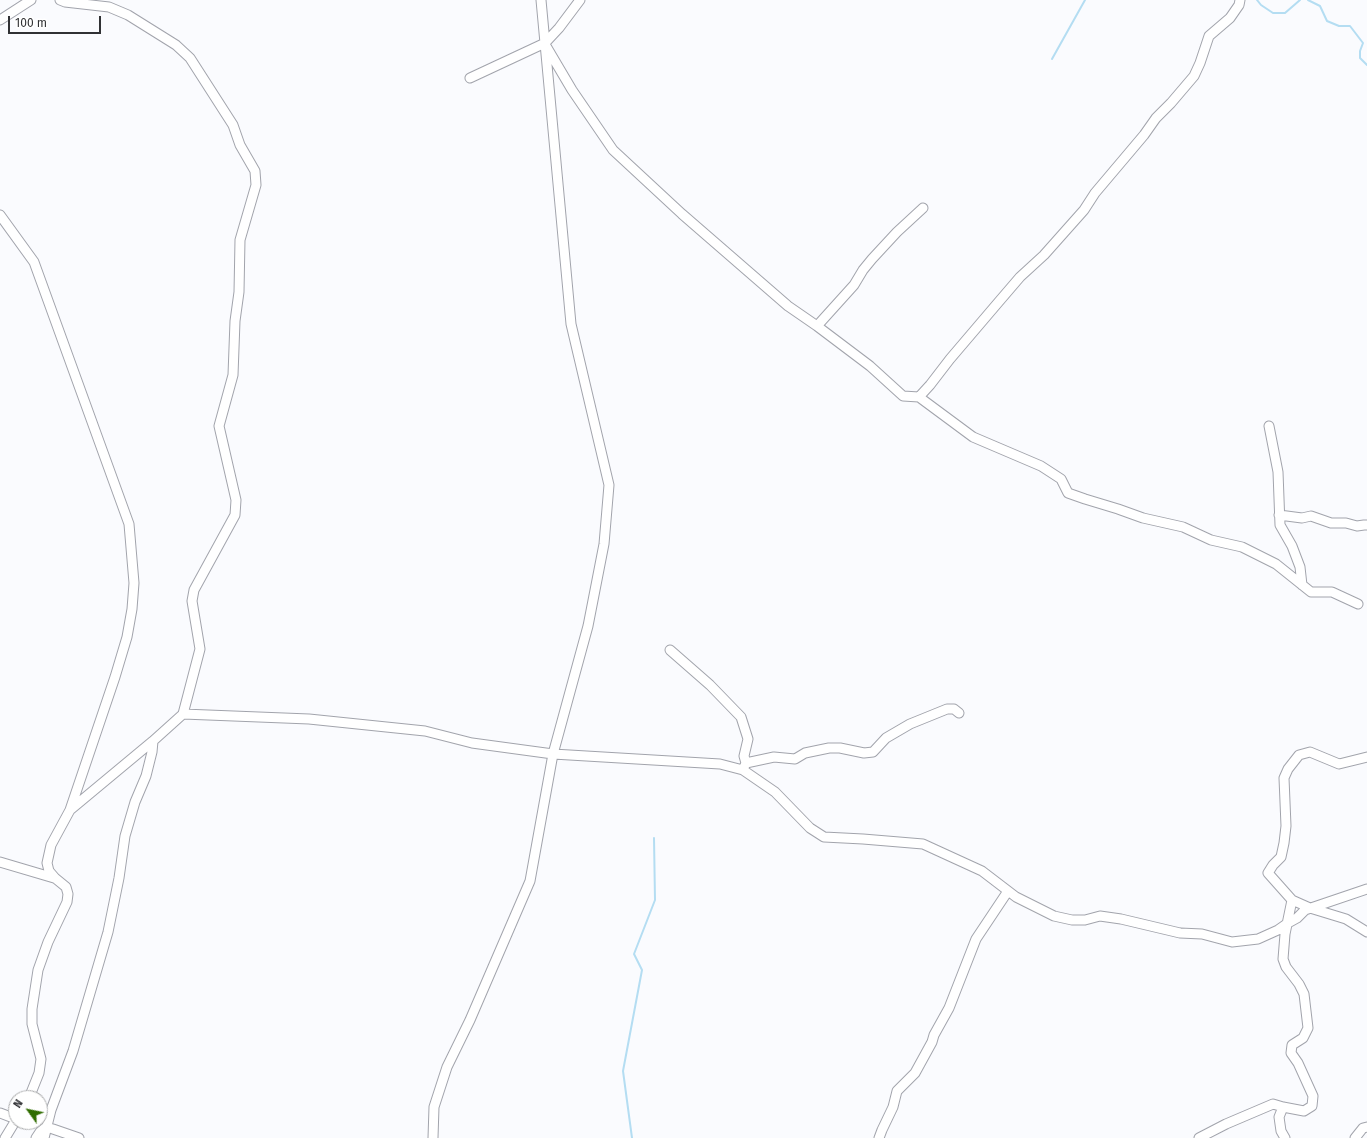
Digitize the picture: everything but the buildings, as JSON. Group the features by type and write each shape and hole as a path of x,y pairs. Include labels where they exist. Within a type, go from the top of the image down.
{"street":[{"path":"0,20 31,0"},
{"path":"60,0 65,2 109,7 128,15 176,45 190,58 233,125 240,145 255,172 256,185 240,240 239,292 235,321 233,375 219,426 236,500 235,515 194,590 192,601 200,649 183,714 70,810"},
{"path":"433,1138 434,1107 447,1066 470,1020 530,882 553,754 588,626 604,544 609,485 572,324 541,0"},
{"path":"470,78 544,43 559,28 580,0"},
{"path":"919,397 1020,277 1054,244 1084,210 1095,193 1144,135 1156,118 1194,76 1209,36 1230,18 1239,6 1240,0"},
{"path":"544,43 572,90 613,150 788,306 870,366 903,396 919,397 973,436 1041,466 1061,479 1068,493 1143,518 1183,527 1211,540 1242,547 1276,564 1311,592 1332,592 1358,604"},
{"path":"817,326 854,285 872,259 897,232 923,208"},
{"path":"0,215 34,262 129,524 134,583 132,609 127,637 70,810 51,845 47,863 49,871 66,887 68,894 67,902 48,942 38,970 32,1009 32,1024 41,1059 39,1073 33,1090"},
{"path":"1269,426 1278,472 1280,525 1292,546 1300,567 1302,585"},
{"path":"1279,515 1302,518 1310,516 1331,523 1346,523 1357,526 1367,525"},
{"path":"670,650 710,684 741,717 748,739 744,756 745,767 775,792 810,828 824,838 863,839 924,844 982,871 1016,897 1054,916 1072,920 1085,920 1100,916 1114,918 1180,934 1202,934 1232,942 1258,939 1278,930 1297,918 1305,910 1367,889"},
{"path":"183,714 309,719 425,731 472,743 553,754 720,764 745,767 774,757 795,759 805,753 829,748 840,748 864,753 873,752 886,738 910,724 947,709 954,708 959,713"},
{"path":"48,1120 72,1051 108,932 119,878 125,836 135,802 146,776 153,741"},
{"path":"1367,756 1340,764 1310,752 1299,755 1288,769 1284,778 1286,826 1284,843 1281,857 1268,873 1292,900 1310,908 1346,919 1367,932"},
{"path":"0,862 55,878"},
{"path":"879,1138 893,1107 897,1091 915,1073 949,1008 976,939 1008,891"},
{"path":"1199,1138 1226,1124 1273,1104 1284,1108 1304,1111 1312,1106 1313,1096 1298,1063 1291,1053 1292,1045 1303,1038 1308,1028 1304,994 1300,984 1286,967 1283,959 1285,934 1292,900"},
{"path":"1284,1108 1279,1117 1281,1131 1285,1138"},
{"path":"1355,1138 1363,1128 1367,1127"},
{"path":"48,1128 79,1138"},
{"path":"36,1138 42,1130"}],"waterway":[{"path":"1052,59 1085,0"},
{"path":"1257,0 1261,5 1273,13 1285,13 1300,0"},
{"path":"1308,0 1320,6 1327,21 1339,26 1350,26 1363,43 1360,51 1360,58 1367,65"},
{"path":"632,1138 623,1071 642,970 634,954 655,900 654,838"}]}
